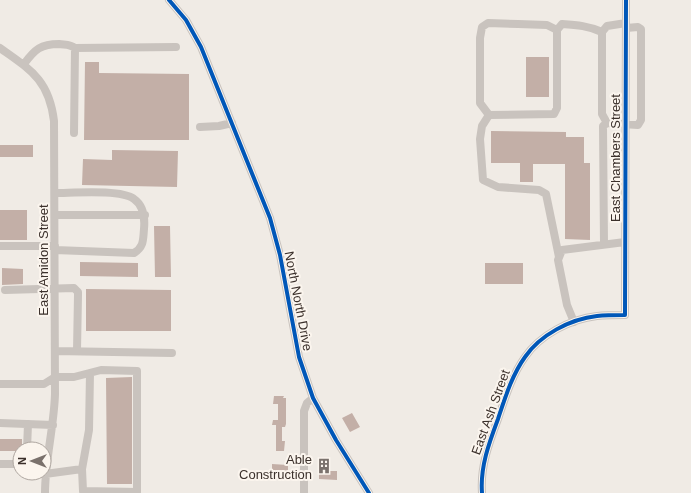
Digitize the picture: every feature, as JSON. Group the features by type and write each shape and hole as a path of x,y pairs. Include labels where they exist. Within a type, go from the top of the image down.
{"street":[{"name":"North North Drive","path":"169,0 186,20 195,35 258,186 275,233 299,357 313,398 336,440 369,493"},
{"name":"East Chambers Street","path":"625,315 626,0"},
{"path":"489,115 480,103 480,38 482,27 488,23 547,25 557,30"},
{"path":"489,115 554,114 557,108 557,30 562,24 592,27 602,32"},
{"path":"604,244 603,126 607,123 638,126 641,120 641,29 638,27 607,26 602,32 602,114 607,123"},
{"path":"24,64 37,50 47,44 69,45 75,48 176,47"},
{"name":"East Amidon Street","path":"0,48 24,64 35,74 44,86 52,106 55,134 55,377 53,425 50,441"},
{"path":"74,133 75,48"},
{"path":"489,115 482,126 480,139 483,180 498,187 539,190 546,194 567,305 574,322"},
{"path":"200,127 220,126 232,123"},
{"path":"0,246 134,253 139,250 143,243 145,215 140,205 134,198 116,193 55,193"},
{"path":"55,215 145,215"},
{"path":"559,257 562,250 625,242"},
{"path":"5,290 74,288 78,292 77,351"},
{"name":"East Ash Street","path":"482,493 483,469 487,450 509,388 517,370 530,349 558,329 574,322 597,316 625,315"},
{"path":"55,351 172,353"},
{"path":"0,384 44,384 55,377 74,377 100,370 136,371 137,492 83,491 82,468 89,430 90,373"},
{"path":"304,493 304,411 307,403 313,398"},
{"path":"0,423 53,425"},
{"path":"27,441 28,424"},
{"path":"0,464 12,464"},
{"path":"52,473 82,468"},
{"name":"East Amidon Street","path":"45,481 45,493"}],"building":[{"path":"526,57 549,57 549,97 526,97"},
{"path":"85,62 99,62 99,73 189,74 189,140 84,140"},
{"path":"491,131 566,132 566,137 584,137 584,163 590,163 590,240 565,239 565,164 533,164 533,182 520,182 520,163 491,163"},
{"path":"0,145 33,145 33,157 0,157"},
{"path":"112,150 178,151 177,187 82,185 83,159 112,160"},
{"path":"0,210 27,210 27,240 0,240"},
{"path":"154,226 170,226 171,277 155,277"},
{"path":"80,262 138,263 138,277 80,276"},
{"path":"485,263 523,263 523,284 485,284"},
{"path":"2,268 23,269 23,284 2,285"},
{"path":"86,289 171,290 171,331 86,331"},
{"path":"132,377 132,484 107,484 106,378"},
{"path":"274,396 284,396 283,398 286,398 286,424 285,427 282,427 282,441 285,441 284,451 276,451 276,425 272,425 273,420 278,420 278,404 273,404"},
{"path":"352,413 360,427 350,432 342,418"},
{"path":"0,439 22,439 22,441 12,441 12,451 0,451"},
{"name":"Able Construction","path":"319,461 329,462 329,471 337,471 337,480 319,479"},
{"path":"272,464 288,465 288,471 280,470 280,480 272,480"}],"cycle path":[{"path":"169,0 186,20 201,47 270,218 280,255 299,357 313,398 336,440 369,493"},
{"path":"482,493 482,474 491,437 513,379 520,364 531,349 547,335 566,324 597,316 625,315 626,0"}],"place":[{"name":"Able Construction","path":"324,466"}]}
